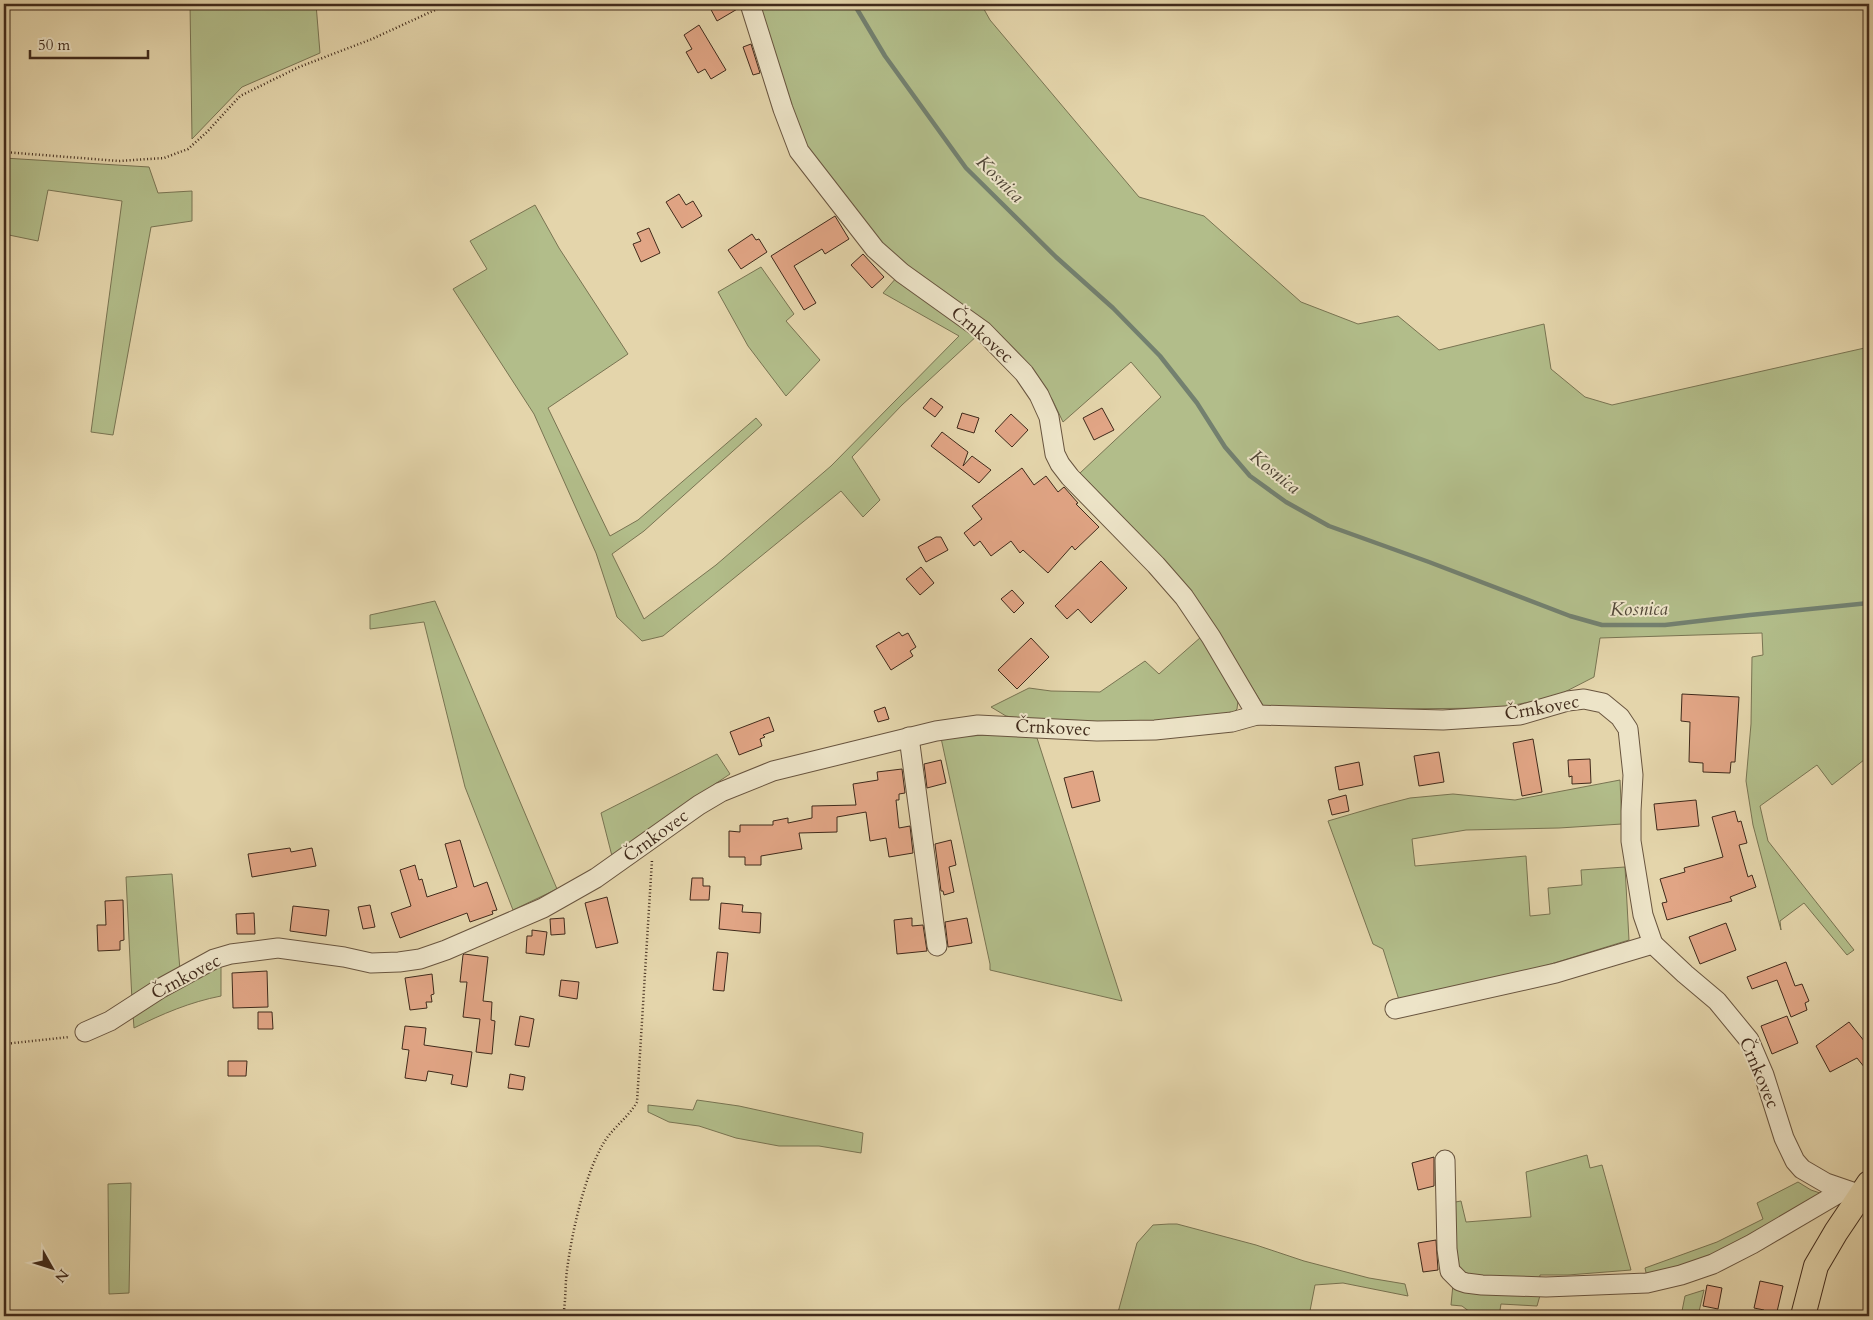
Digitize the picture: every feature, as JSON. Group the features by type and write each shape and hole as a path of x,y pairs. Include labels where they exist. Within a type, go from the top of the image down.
{"main road":[{"path":"1803,1316 1816,1266 1858,1189"}],"street":[{"name":"Črnkovec","path":"750,4 782,109 799,151 875,249 902,272 982,331 1024,373 1039,395 1049,418 1055,454 1060,464 1070,477 1156,565 1184,597 1211,637 1257,716"},
{"name":"Črnkovec","path":"85,1032 110,1021 161,988 214,959 231,954 278,948 371,963 420,959 438,953 543,908 596,878 700,805 721,792 743,782 773,771 936,731 978,725 1097,731 1155,730 1232,722 1257,716 1443,720 1520,715 1568,701 1584,699 1603,703 1620,717 1628,730 1633,775 1631,841 1643,915 1653,944 1718,1001 1749,1040 1764,1075 1784,1138 1795,1162 1811,1176 1858,1189"},
{"path":"909,737 937,946"},
{"path":"1395,1009 1556,973 1653,944"},
{"path":"1445,1160 1447,1249 1450,1271 1455,1277 1466,1283 1490,1285 1546,1286 1647,1283 1680,1275 1713,1264 1858,1189"}],"path":[{"path":"4,152 119,161 164,158 188,149 207,132 240,96 299,67 372,40 448,4"},
{"path":"563,1316 576,1223 585,1188 603,1144 631,1112 637,1102 654,837"},
{"path":"4,1044 64,1039 85,1032"}],"green space":[{"path":"190,4 316,4 320,53 242,87 192,139"},
{"path":"755,4 981,4 990,20 1139,197 1204,216 1301,302 1358,324 1398,316 1439,350 1544,324 1551,369 1585,397 1612,405 1869,347 1869,756 1832,785 1817,765 1760,806 1768,841 1854,950 1847,955 1804,903 1780,921 1781,930 1753,825 1746,781 1751,724 1752,657 1763,655 1762,633 1600,638 1594,677 1555,697 1499,708 1266,710 1201,605 1080,473 1161,397 1131,362 1063,422 1052,399 1028,366 878,243 800,142"},
{"path":"4,158 149,167 158,193 192,191 192,221 151,227 113,435 91,432 122,201 48,190 38,241 4,234"},
{"path":"535,205 559,248 628,354 548,408 610,536 638,520 756,418 762,425 644,531 612,554 644,619 716,565 831,466 959,336 883,293 897,277 979,334 902,405 852,457 880,500 863,517 841,491 663,636 642,641 617,617 596,553 534,414 453,289 487,269 470,241"},
{"path":"761,267 794,314 786,321 820,360 786,396 748,346 718,292"},
{"path":"435,601 557,889 513,910 465,787 424,622 370,629 370,615"},
{"path":"1201,637 1238,701 1237,709 1231,715 1151,724 1023,719 1006,716 991,707 1029,688 1051,691 1100,692 1145,661 1159,674"},
{"path":"1000,734 1037,738 1122,1001 990,970 941,738"},
{"path":"717,754 730,774 700,794 613,860 601,813"},
{"path":"1620,780 1622,824 1559,828 1466,830 1412,839 1415,866 1526,856 1530,916 1550,914 1548,888 1582,885 1581,870 1625,867 1629,940 1538,968 1399,1000 1383,949 1373,944 1328,821 1410,798 1453,794 1515,800"},
{"path":"172,874 180,970 132,1001 126,877"},
{"path":"221,966 221,996 176,1009 134,1028 133,1014"},
{"path":"697,1100 739,1106 863,1133 861,1153 819,1146 779,1146 736,1138 699,1126 669,1122 648,1112 648,1105 693,1110"},
{"path":"1587,1155 1590,1168 1602,1165 1631,1270 1568,1275 1540,1275 1539,1282 1460,1275 1450,1203 1461,1201 1466,1222 1531,1217 1526,1172"},
{"path":"1798,1182 1811,1190 1823,1194 1708,1261 1647,1277 1645,1268 1717,1242 1763,1219 1757,1203"},
{"path":"131,1183 129,1293 109,1294 108,1184"},
{"path":"1177,1224 1256,1245 1304,1261 1369,1278 1405,1284 1408,1296 1343,1283 1315,1285 1309,1316 1117,1316 1137,1243 1153,1225"},
{"path":"1453,1284 1541,1292 1537,1306 1501,1304 1499,1316 1470,1316 1470,1312 1462,1306 1451,1305"},
{"path":"1704,1290 1698,1316 1681,1316 1685,1296"}],"building":[{"path":"708,4 739,4 739,8 717,21"},
{"path":"699,25 726,70 711,79 705,69 698,73 686,52 692,49 684,35"},
{"path":"751,44 760,73 753,75 743,47"},
{"path":"679,194 686,205 693,201 702,216 682,228 666,202"},
{"path":"835,216 849,239 825,254 822,249 794,266 816,303 804,310 771,256"},
{"path":"649,228 660,253 641,262 633,244 641,241 637,233"},
{"path":"752,234 756,240 759,239 767,252 741,269 728,250"},
{"path":"863,254 884,277 872,288 851,265"},
{"path":"931,398 943,407 935,417 923,408"},
{"path":"1102,408 1114,430 1094,440 1083,418"},
{"path":"962,413 979,418 974,433 957,428"},
{"path":"1011,414 1028,430 1012,447 995,431"},
{"path":"942,432 968,452 963,466 972,456 991,470 979,483 931,446"},
{"path":"1022,468 1034,485 1046,476 1058,492 1064,487 1078,503 1076,504 1099,527 1075,550 1072,546 1048,573 1023,550 1020,553 1011,541 991,556 980,541 974,546 964,533 982,519 972,506"},
{"path":"936,537 941,537 948,550 926,562 918,547"},
{"path":"1101,561 1127,588 1091,623 1078,609 1067,619 1055,606"},
{"path":"921,567 934,583 920,595 906,579"},
{"path":"1012,590 1024,603 1014,613 1001,599"},
{"path":"899,632 902,636 908,633 916,647 910,651 913,656 891,670 876,646"},
{"path":"1031,638 1049,657 1017,689 998,670"},
{"path":"1682,694 1739,697 1735,762 1731,762 1730,773 1703,772 1703,763 1689,762 1690,722 1681,721"},
{"path":"885,707 889,719 878,722 874,711"},
{"path":"769,717 774,731 763,735 765,737 760,739 762,746 739,755 730,732"},
{"path":"1533,739 1542,792 1522,796 1513,743"},
{"path":"1439,752 1444,782 1419,786 1414,756"},
{"path":"1590,759 1591,783 1572,784 1572,776 1569,777 1568,760"},
{"path":"941,760 946,783 927,788 924,764"},
{"path":"1359,762 1363,785 1339,790 1335,767"},
{"path":"902,769 905,793 899,794 899,800 896,800 899,828 910,826 913,853 889,857 886,838 870,841 866,812 837,817 837,832 799,833 802,849 761,856 761,865 745,865 745,857 729,857 729,831 740,832 740,825 773,825 773,821 788,818 788,823 812,818 812,806 856,805 853,784 878,780 877,772"},
{"path":"1093,771 1100,801 1072,808 1064,778"},
{"path":"1346,795 1349,811 1332,815 1328,800"},
{"path":"1696,800 1699,826 1657,830 1654,804"},
{"path":"1735,811 1738,822 1741,821 1747,843 1739,845 1748,877 1752,875 1756,887 1730,897 1732,901 1667,920 1662,903 1667,902 1660,879 1685,872 1684,868 1723,857 1712,817"},
{"path":"460,840 474,887 487,882 497,910 492,911 493,914 470,922 467,913 400,938 391,913 411,906 400,870 415,865 419,880 422,879 427,897 457,887 445,844"},
{"path":"951,840 956,865 949,867 954,892 944,895 943,891 941,891 935,844"},
{"path":"290,848 291,852 312,848 316,866 252,877 248,854"},
{"path":"692,878 703,878 703,886 710,886 709,900 690,900"},
{"path":"607,897 618,943 596,948 585,903"},
{"path":"123,900 124,940 120,941 120,950 98,951 97,925 106,925 105,901"},
{"path":"721,903 743,905 742,912 761,913 760,933 719,929"},
{"path":"370,905 375,927 363,929 358,907"},
{"path":"293,906 329,910 326,936 290,931"},
{"path":"254,913 255,934 237,934 236,914"},
{"path":"564,918 565,934 551,935 550,919"},
{"path":"912,918 912,926 923,925 927,951 897,954 894,920"},
{"path":"967,918 972,943 948,947 945,922"},
{"path":"1726,923 1736,950 1700,964 1689,937"},
{"path":"532,930 547,932 544,955 526,953 527,936 532,936"},
{"path":"717,952 728,953 724,991 713,990"},
{"path":"464,954 488,957 483,1001 492,1002 491,1020 495,1021 492,1054 476,1052 480,1019 463,1017 467,982 460,982"},
{"path":"1786,962 1795,986 1802,984 1809,1001 1805,1003 1807,1010 1791,1017 1777,980 1752,989 1747,977"},
{"path":"267,971 268,1007 233,1008 232,973"},
{"path":"432,974 434,994 431,995 432,1002 426,1002 427,1008 410,1010 405,978"},
{"path":"561,980 579,982 577,999 559,996"},
{"path":"258,1012 272,1012 273,1029 258,1029"},
{"path":"520,1016 534,1019 529,1047 515,1045"},
{"path":"1787,1016 1798,1043 1772,1054 1761,1026"},
{"path":"1849,1022 1869,1047 1869,1073 1857,1058 1830,1072 1816,1046"},
{"path":"405,1026 426,1028 424,1045 472,1052 467,1087 451,1084 453,1075 428,1071 426,1081 405,1078 409,1050 402,1049"},
{"path":"228,1061 247,1061 246,1076 228,1076"},
{"path":"510,1074 525,1077 523,1090 508,1088"},
{"path":"1434,1157 1434,1186 1418,1190 1412,1163"},
{"path":"1436,1240 1438,1270 1423,1272 1418,1243"},
{"path":"1760,1281 1783,1286 1776,1316 1763,1316 1764,1310 1754,1308"},
{"path":"1707,1285 1722,1288 1718,1309 1703,1306"}],"waterway":[{"name":"Kosnica","path":"854,4 885,56 966,168 1056,257 1113,308 1160,356 1197,403 1225,447 1250,476 1286,502 1329,526 1570,616 1602,625 1665,625 1869,603"}]}
